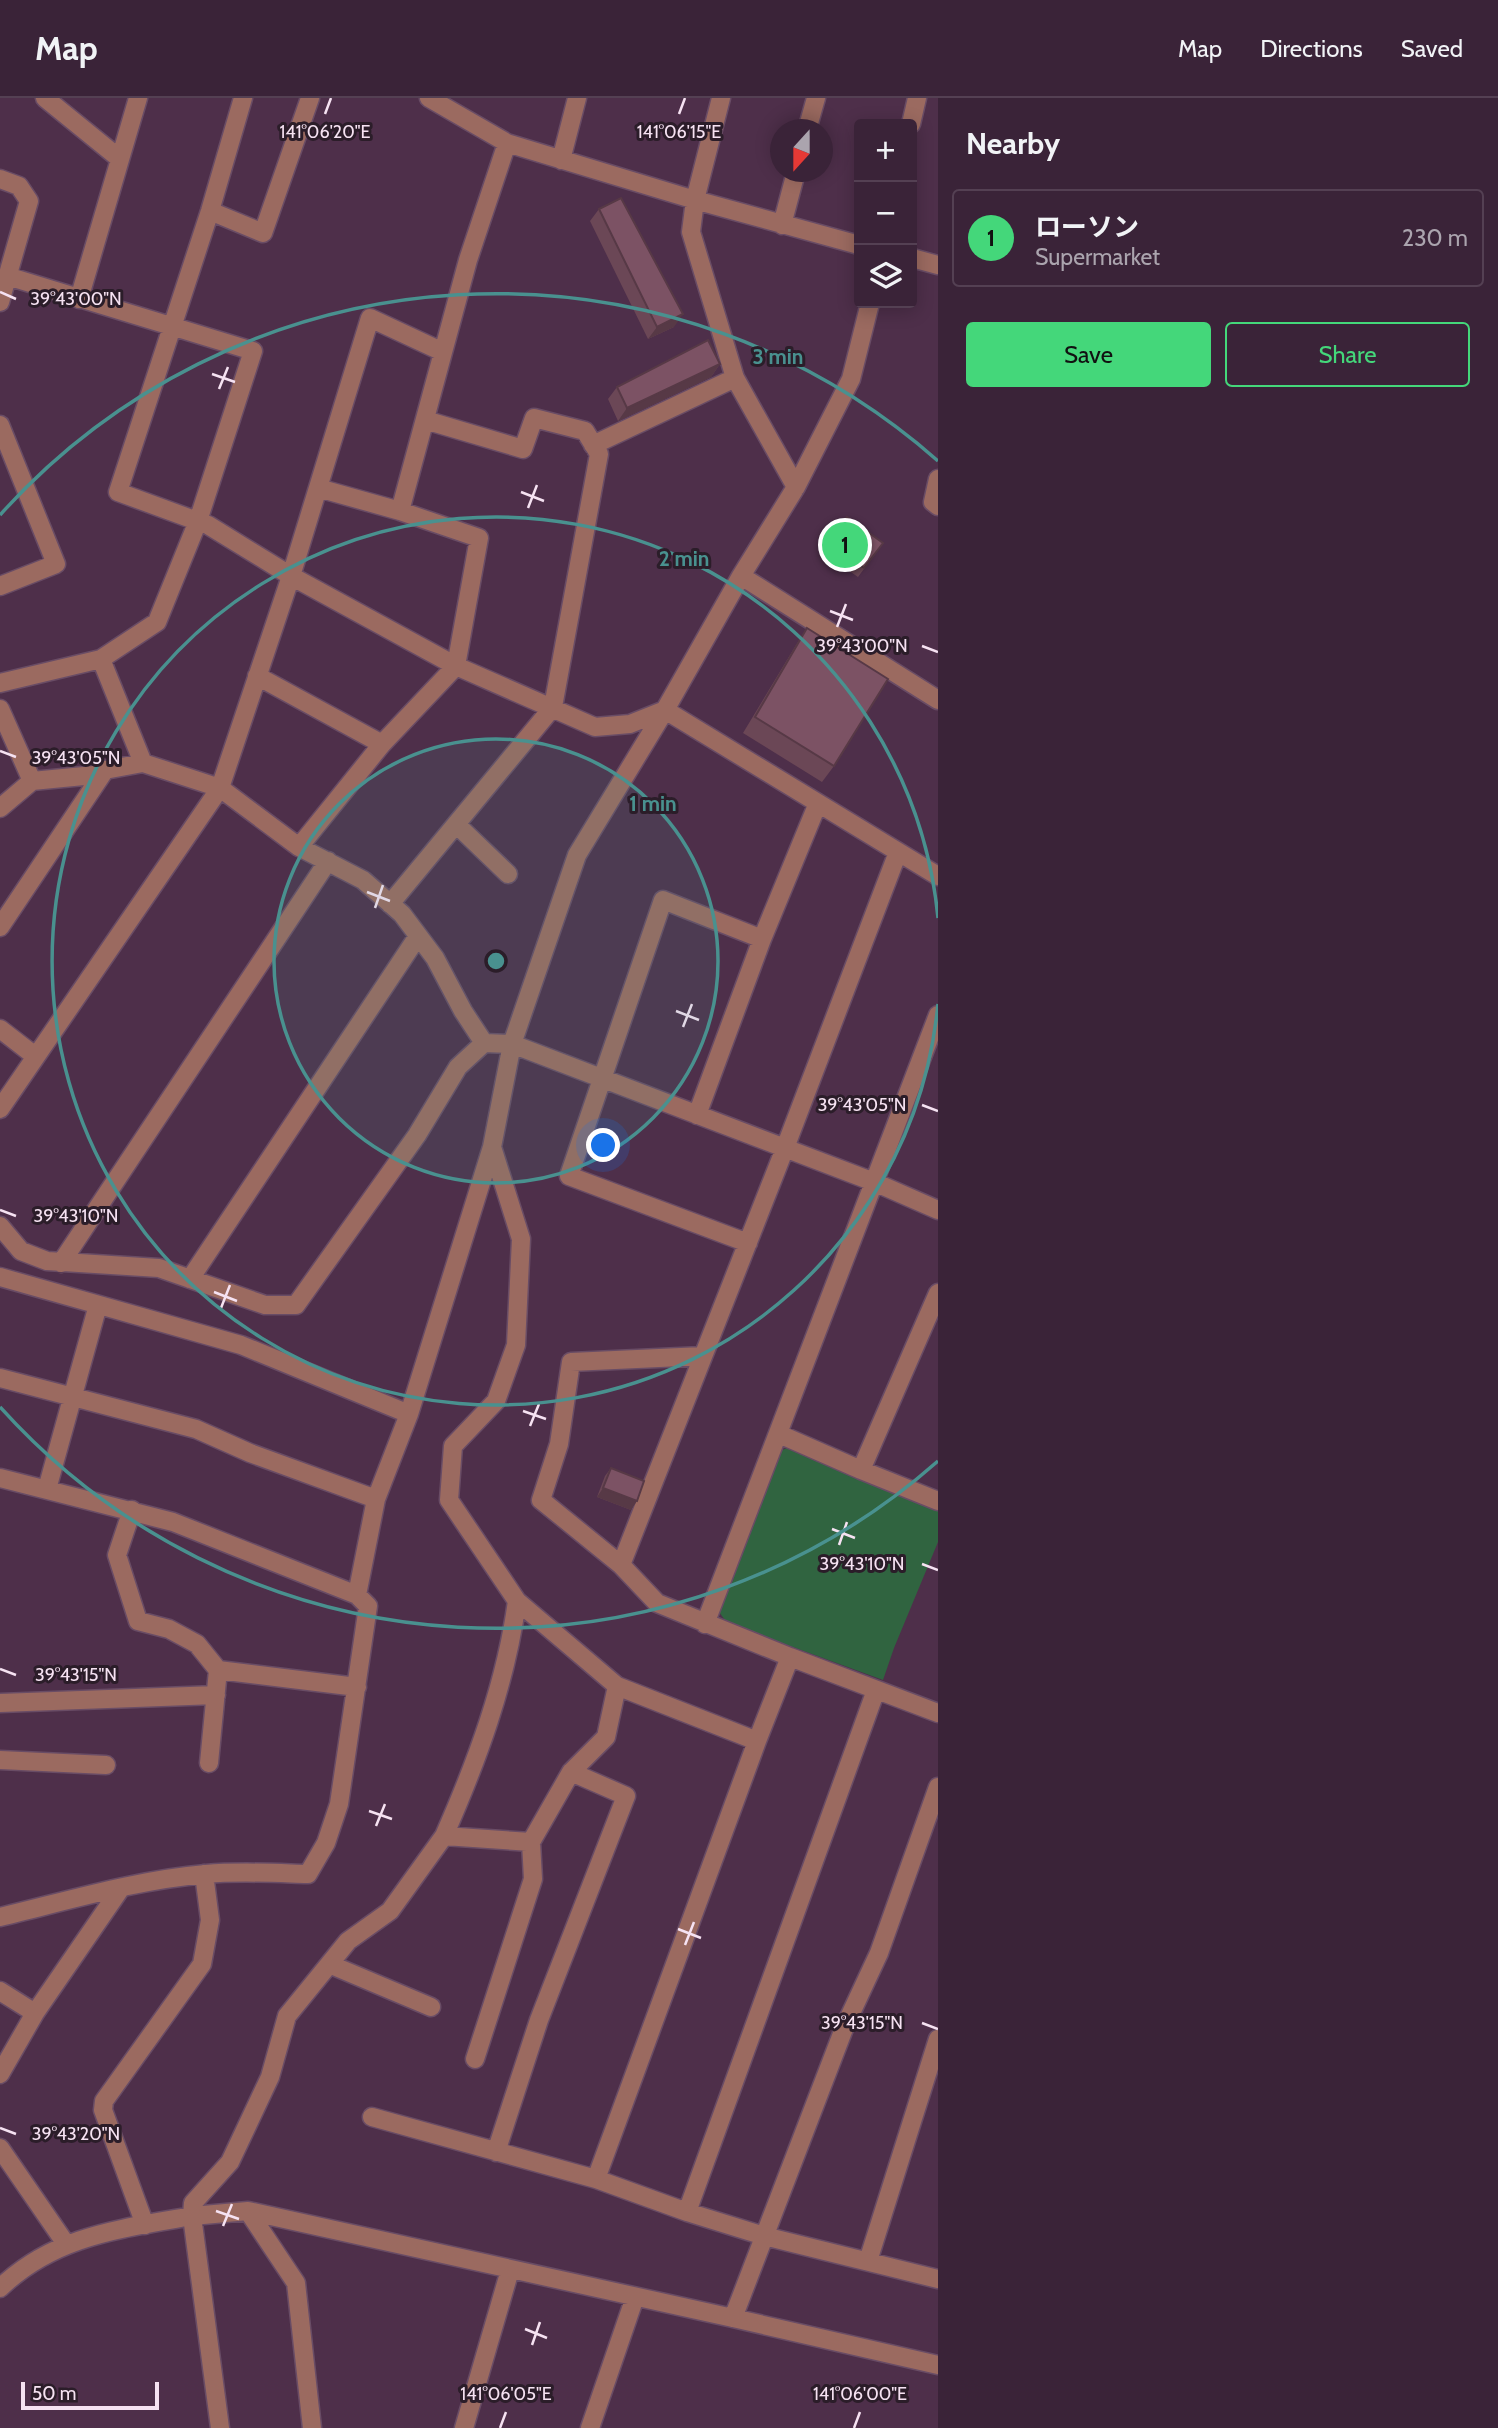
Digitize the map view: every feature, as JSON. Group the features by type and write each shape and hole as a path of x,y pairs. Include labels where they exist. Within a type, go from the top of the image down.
{"street":[{"path":"45,98 120,159"},
{"path":"79,299 138,98"},
{"path":"243,98 210,211 118,492 198,521 290,576 456,666 595,727 630,724 665,710"},
{"path":"210,211 264,233 310,98"},
{"path":"429,98 506,142 695,200 854,244"},
{"path":"561,160 577,98"},
{"path":"721,98 695,200 691,232 734,378 796,487"},
{"path":"810,119 816,98"},
{"path":"912,119 917,98"},
{"path":"400,511 468,260 506,142"},
{"path":"0,179 19,186 29,201 0,302"},
{"path":"782,225 793,182"},
{"path":"917,259 938,265"},
{"path":"0,683 101,659 157,622 198,521 253,351 8,276"},
{"path":"357,1595 376,1499 409,1414 492,1147 512,1044 578,855 796,487 850,379 869,308"},
{"path":"0,1109 220,789 370,318 443,352"},
{"path":"593,445 734,378"},
{"path":"390,904 552,707 598,454 585,430 534,418 523,449 425,420"},
{"path":"0,425 56,564 0,586"},
{"path":"938,479 933,502 938,506"},
{"path":"299,847 382,744 456,666 479,538 400,511 318,488"},
{"path":"741,576 938,700"},
{"path":"101,659 143,763"},
{"path":"257,676 382,744"},
{"path":"0,709 32,781"},
{"path":"665,710 938,876"},
{"path":"0,808 32,781 94,775 105,770 143,763 220,789 299,847 363,880 402,914 435,958 463,1011 484,1043"},
{"path":"0,927 105,770"},
{"path":"697,1115 762,939 818,803"},
{"path":"456,824 508,874"},
{"path":"621,1565 898,852"},
{"path":"61,1263 327,862"},
{"path":"748,1243 569,1176 663,900 762,939"},
{"path":"190,1279 418,936"},
{"path":"705,1624 938,1015"},
{"path":"0,1029 35,1056"},
{"path":"0,1226 21,1251 47,1261 159,1268 265,1305 296,1306 417,1135 458,1067 484,1043 512,1044 874,1182 938,1210"},
{"path":"492,1147 521,1239 516,1345 496,1401 453,1446 449,1500 517,1601 617,1686 757,1741"},
{"path":"0,1278 241,1345 409,1414"},
{"path":"861,1470 938,1293"},
{"path":"47,1489 98,1305"},
{"path":"703,1356 571,1362 559,1444 541,1500 621,1565 657,1603 938,1713"},
{"path":"0,1378 195,1429 250,1453 376,1499"},
{"path":"779,1434 938,1501"},
{"path":"0,1478 173,1522 357,1595 368,1606 339,1804 326,1843 308,1874 204,1874 121,1888 0,1917"},
{"path":"132,1510 117,1555 138,1621 169,1629 197,1644 218,1670 209,1763"},
{"path":"220,2428 192,2216 193,2203 230,2162 270,2077 287,2017 348,1941 390,1911 444,1836 489,1722 511,1645 517,1601"},
{"path":"596,2179 790,1657"},
{"path":"218,1670 357,1687"},
{"path":"475,2059 533,1879 531,1842 571,1772 606,1737 617,1686"},
{"path":"687,2213 876,1690"},
{"path":"0,1703 216,1695"},
{"path":"0,1760 106,1765"},
{"path":"496,2152 539,2020 626,1796 571,1772"},
{"path":"733,2318 845,2026 878,1953 938,1787"},
{"path":"444,1836 531,1842"},
{"path":"145,2225 103,2110 104,2101 202,1964 210,1920 204,1874"},
{"path":"0,2074 35,2013 121,1888"},
{"path":"329,1964 430,2007"},
{"path":"0,1991 35,2013"},
{"path":"868,2261 938,2039"},
{"path":"372,2117 596,2179 687,2213 764,2236 938,2279"},
{"path":"0,2148 66,2244"},
{"path":"248,2211 296,2283 312,2428"},
{"path":"0,2288 18,2271 66,2244 96,2234 192,2216 248,2211 938,2365"},
{"path":"464,2428 510,2270"},
{"path":"590,2428 635,2297"}],"green space":[{"path":"787,1448 938,1508 938,1542 883,1680 727,1623 719,1612 777,1452"}],"building":[{"path":"621,198 683,314 657,327 599,209"},
{"path":"708,340 720,364 627,408 617,387"},
{"path":"847,517 883,543 864,568 828,543"},
{"path":"807,628 888,679 834,766 755,717"},
{"path":"611,1468 644,1481 637,1501 603,1488"}],"place":[{"name":"ローソン","path":"845,545"}]}
